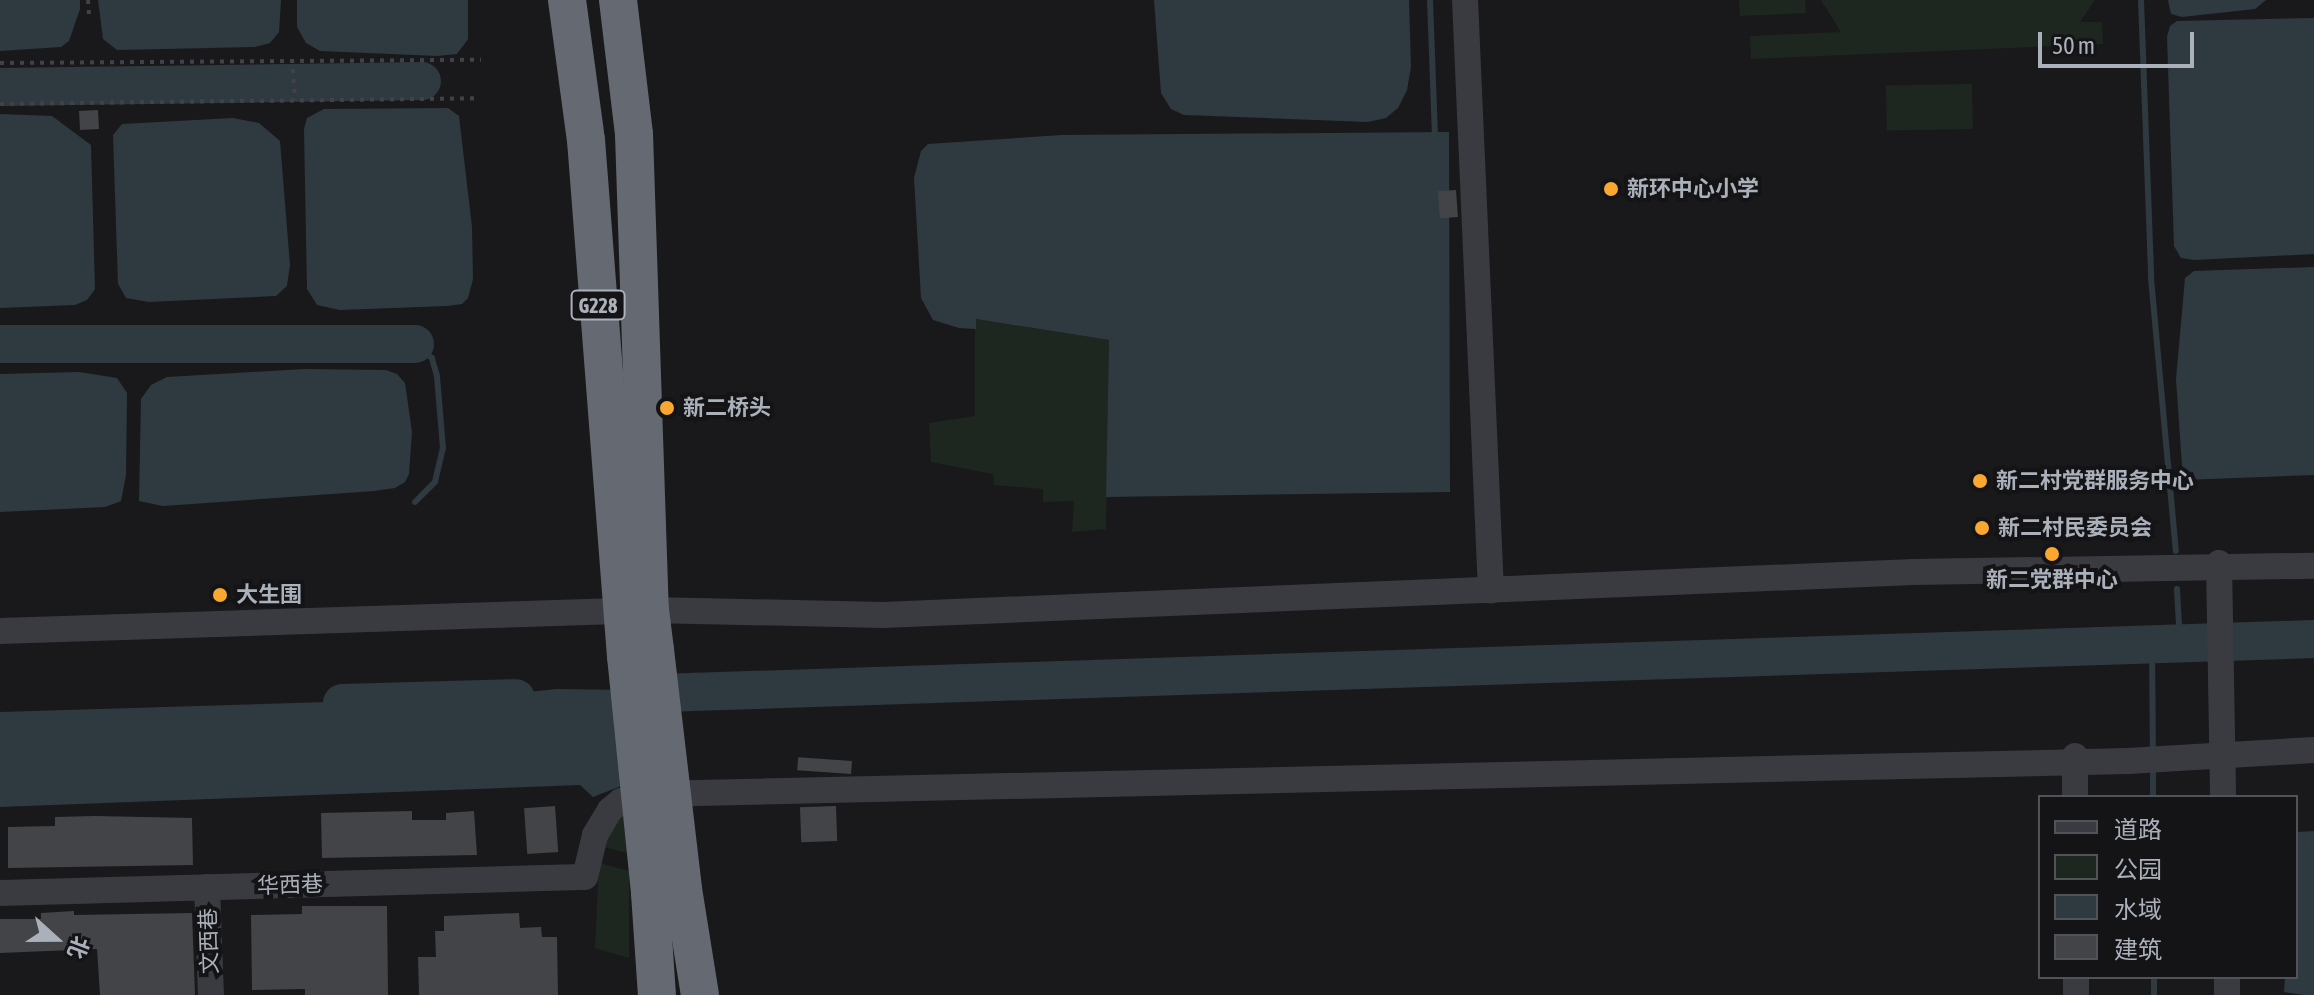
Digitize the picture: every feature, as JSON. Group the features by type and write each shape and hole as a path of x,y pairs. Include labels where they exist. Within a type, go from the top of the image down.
{"highway":[{"name":"G228","path":"567,0 586,140 667,891 700,995"},
{"name":"G228","path":"618,0 634,134 636,611"},
{"name":"G228","path":"657,995 667,891"}],"street":[{"path":"1465,0 1491,590"},
{"path":"2219,563 2223,795"},
{"path":"0,631 636,611 883,615 1913,572 2314,566"},
{"name":"华西巷","path":"0,893 583,877 595,835 610,810 621,801 653,794 2128,761 2314,750"},
{"path":"2075,756 2075,795"},
{"name":"文西巷","path":"207,887 211,995"}],"path":[{"path":"88,0 89,15"},
{"path":"292,59 295,100"},
{"path":"0,63 481,60"},
{"path":"0,104 480,98"}],"green space":[{"path":"1739,0 1805,0 1806,13 1740,16"},
{"path":"1821,0 2095,0 2080,22 2102,22 2103,44 1751,59 1750,36 1841,32"},
{"path":"1972,84 1973,129 1887,130 1886,86"},
{"path":"975,319 1109,340 1106,529 1072,532 1074,501 1043,502 1043,489 994,485 993,474 931,462 929,423 975,416"},
{"path":"625,806 631,854 600,846"},
{"path":"599,863 629,871 629,958 595,948"}],"water":[{"path":"0,0 80,0 80,9 69,41 61,47 0,51"},
{"path":"98,0 281,0 279,32 270,43 255,47 117,50 103,39"},
{"path":"297,0 468,0 468,39 457,54 437,56 320,51 306,43 297,27"},
{"path":"1154,0 1409,0 1411,67 1407,90 1398,108 1386,118 1368,122 1184,115 1171,109 1161,93"},
{"path":"2168,0 2266,0 2255,9 2182,17 2171,14"},
{"path":"2314,18 2314,254 2181,258 2174,246 2167,37 2170,26 2177,21"},
{"path":"448,108 459,116 472,227 473,279 468,298 462,304 447,306 340,310 317,305 307,289 304,129 307,118 324,109"},
{"path":"0,114 52,116 91,145 95,289 87,300 75,305 0,308"},
{"path":"233,118 259,123 280,141 290,265 287,286 276,296 149,302 126,298 118,284 113,135 122,124"},
{"path":"1449,132 1450,492 1106,497 1109,340 976,319 976,329 959,328 933,320 921,298 914,178 921,151 928,144 1062,135"},
{"path":"2314,267 2314,475 2183,480 2176,379 2185,278 2194,271"},
{"path":"304,369 386,370 397,374 405,383 412,432 409,474 405,482 395,488 374,491 163,506 139,501 141,399 151,385 167,377"},
{"path":"79,372 117,378 127,393 126,475 121,501 105,507 0,512 0,374"},
{"path":"556,689 632,690 642,778 593,797 580,785 0,807 0,712 392,700 404,706"},
{"path":"2314,831 2314,995 2284,992 2285,979 2298,979 2298,832"}],"building":[{"path":"98,110 99,129 80,130 79,111"},
{"path":"1456,190 1458,217 1440,218 1438,191"},
{"path":"798,757 852,761 851,774 797,770"},
{"path":"555,806 558,852 527,854 524,808"},
{"path":"836,806 837,841 801,842 800,807"},
{"path":"412,811 412,820 446,820 446,813 474,811 477,855 322,858 321,813"},
{"path":"55,817 192,818 193,865 8,868 8,827 55,826"},
{"path":"302,906 387,906 388,995 305,995 305,989 252,990 251,915 302,914"},
{"path":"74,911 74,915 192,913 195,995 100,995 97,949 0,953 0,919 41,919 41,913"},
{"path":"519,913 520,928 541,927 542,937 557,937 558,995 419,995 418,957 436,957 435,931 444,931 444,916"}],"waterway":[{"path":"1430,0 1435,135"},
{"path":"2141,0 2151,278 2176,551"},
{"path":"0,87 422,81"},
{"path":"0,344 415,344"},
{"path":"415,344 432,358 437,376 443,448 435,482 415,502"},
{"path":"2177,589 2180,643"},
{"path":"630,694 2314,639"},
{"path":"2152,646 2153,755"},
{"path":"342,703 516,698"},
{"path":"2153,766 2153,795"},
{"path":"2154,979 2154,995"}],"place":[{"name":"新环中心小学","path":"1611,189"},
{"name":"新二桥头","path":"667,408"},
{"name":"新二村党群服务中心","path":"1980,481"},
{"name":"新二村民委员会","path":"1982,528"},
{"name":"新二党群中心","path":"2052,554"},
{"name":"大生围","path":"220,595"}]}
